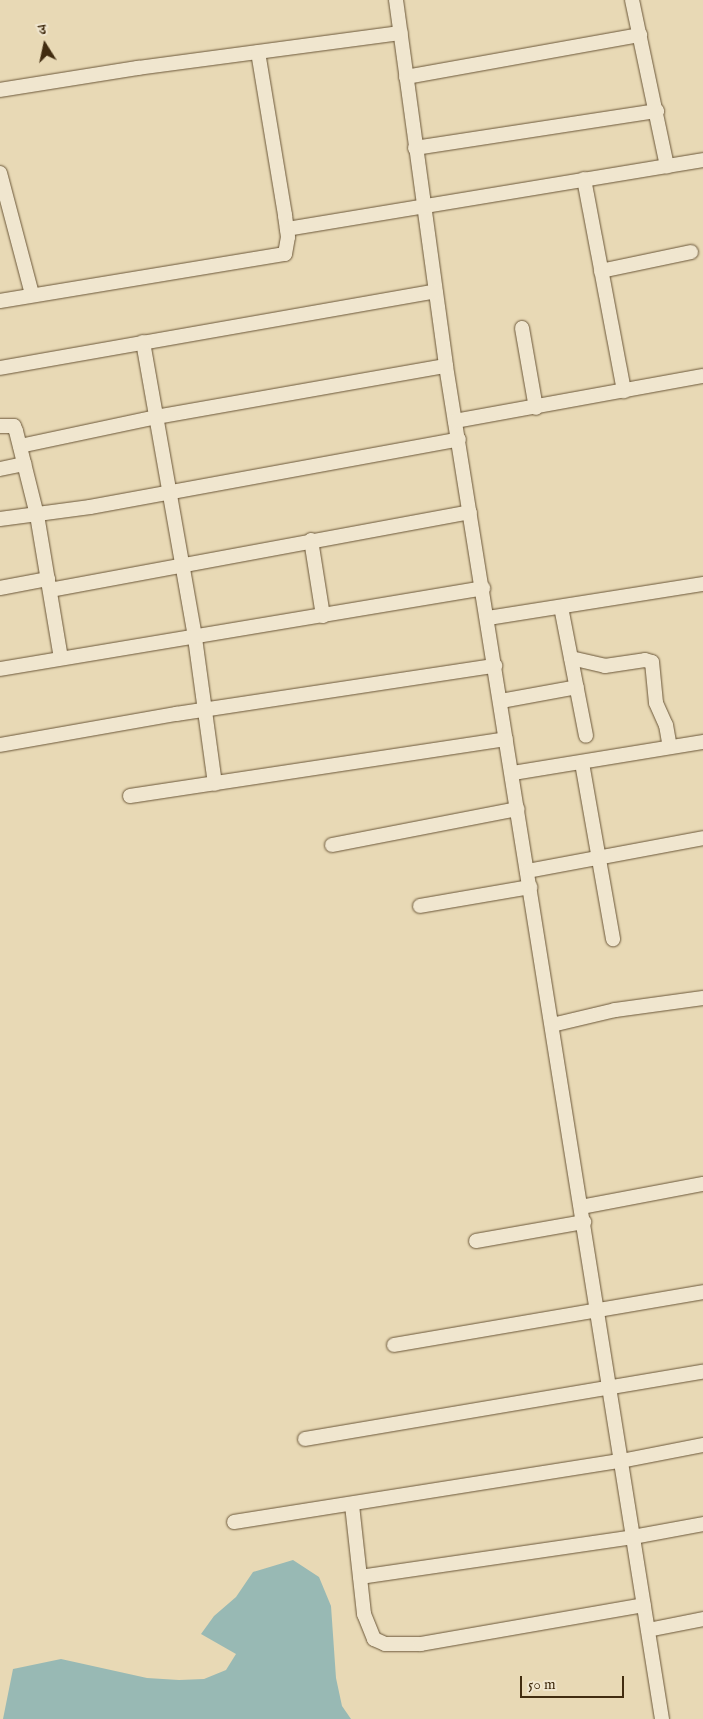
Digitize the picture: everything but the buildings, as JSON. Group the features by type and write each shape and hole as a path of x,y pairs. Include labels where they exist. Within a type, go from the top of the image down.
{"street":[{"path":"398,0 415,148 446,366 513,773 662,1719"},
{"path":"632,0 657,111 666,166"},
{"path":"0,90 401,33"},
{"path":"406,77 640,35"},
{"path":"0,301 32,294 279,257 287,248 287,230 258,52"},
{"path":"415,148 657,111"},
{"path":"287,230 703,160"},
{"path":"0,173 32,294"},
{"path":"584,179 624,391"},
{"path":"601,271 691,252"},
{"path":"0,368 435,291"},
{"path":"522,328 536,408"},
{"path":"143,342 171,492 195,638 215,784"},
{"path":"20,446 156,417 446,366"},
{"path":"455,421 536,408 703,376"},
{"path":"0,426 14,426 20,446 36,514 61,658"},
{"path":"0,519 171,492 459,439"},
{"path":"0,469 24,464"},
{"path":"0,588 49,585 183,565 470,512"},
{"path":"311,540 323,616"},
{"path":"488,618 703,584"},
{"path":"0,669 195,638 483,588"},
{"path":"561,607 586,736"},
{"path":"571,658 605,666 645,660 652,662 656,703 666,725 670,747"},
{"path":"0,746 206,710 495,666"},
{"path":"501,700 577,687"},
{"path":"130,796 506,739"},
{"path":"513,773 703,742"},
{"path":"582,763 597,857 613,939"},
{"path":"332,845 518,809"},
{"path":"527,871 703,838"},
{"path":"420,906 530,887"},
{"path":"552,1025 615,1010 703,998"},
{"path":"581,1207 703,1184"},
{"path":"476,1241 584,1222"},
{"path":"394,1345 598,1312 703,1292"},
{"path":"305,1439 703,1372"},
{"path":"234,1522 352,1505 622,1461 703,1445"},
{"path":"352,1505 368,1629 374,1639 392,1645 421,1644 644,1605"},
{"path":"360,1577 633,1537 703,1524"},
{"path":"648,1630 703,1619"}],"water":[{"path":"293,1560 319,1577 331,1606 336,1678 342,1706 351,1719 3,1719 13,1669 61,1659 147,1678 204,1679 226,1670 236,1654 201,1634 214,1616 236,1597 253,1572"}]}
